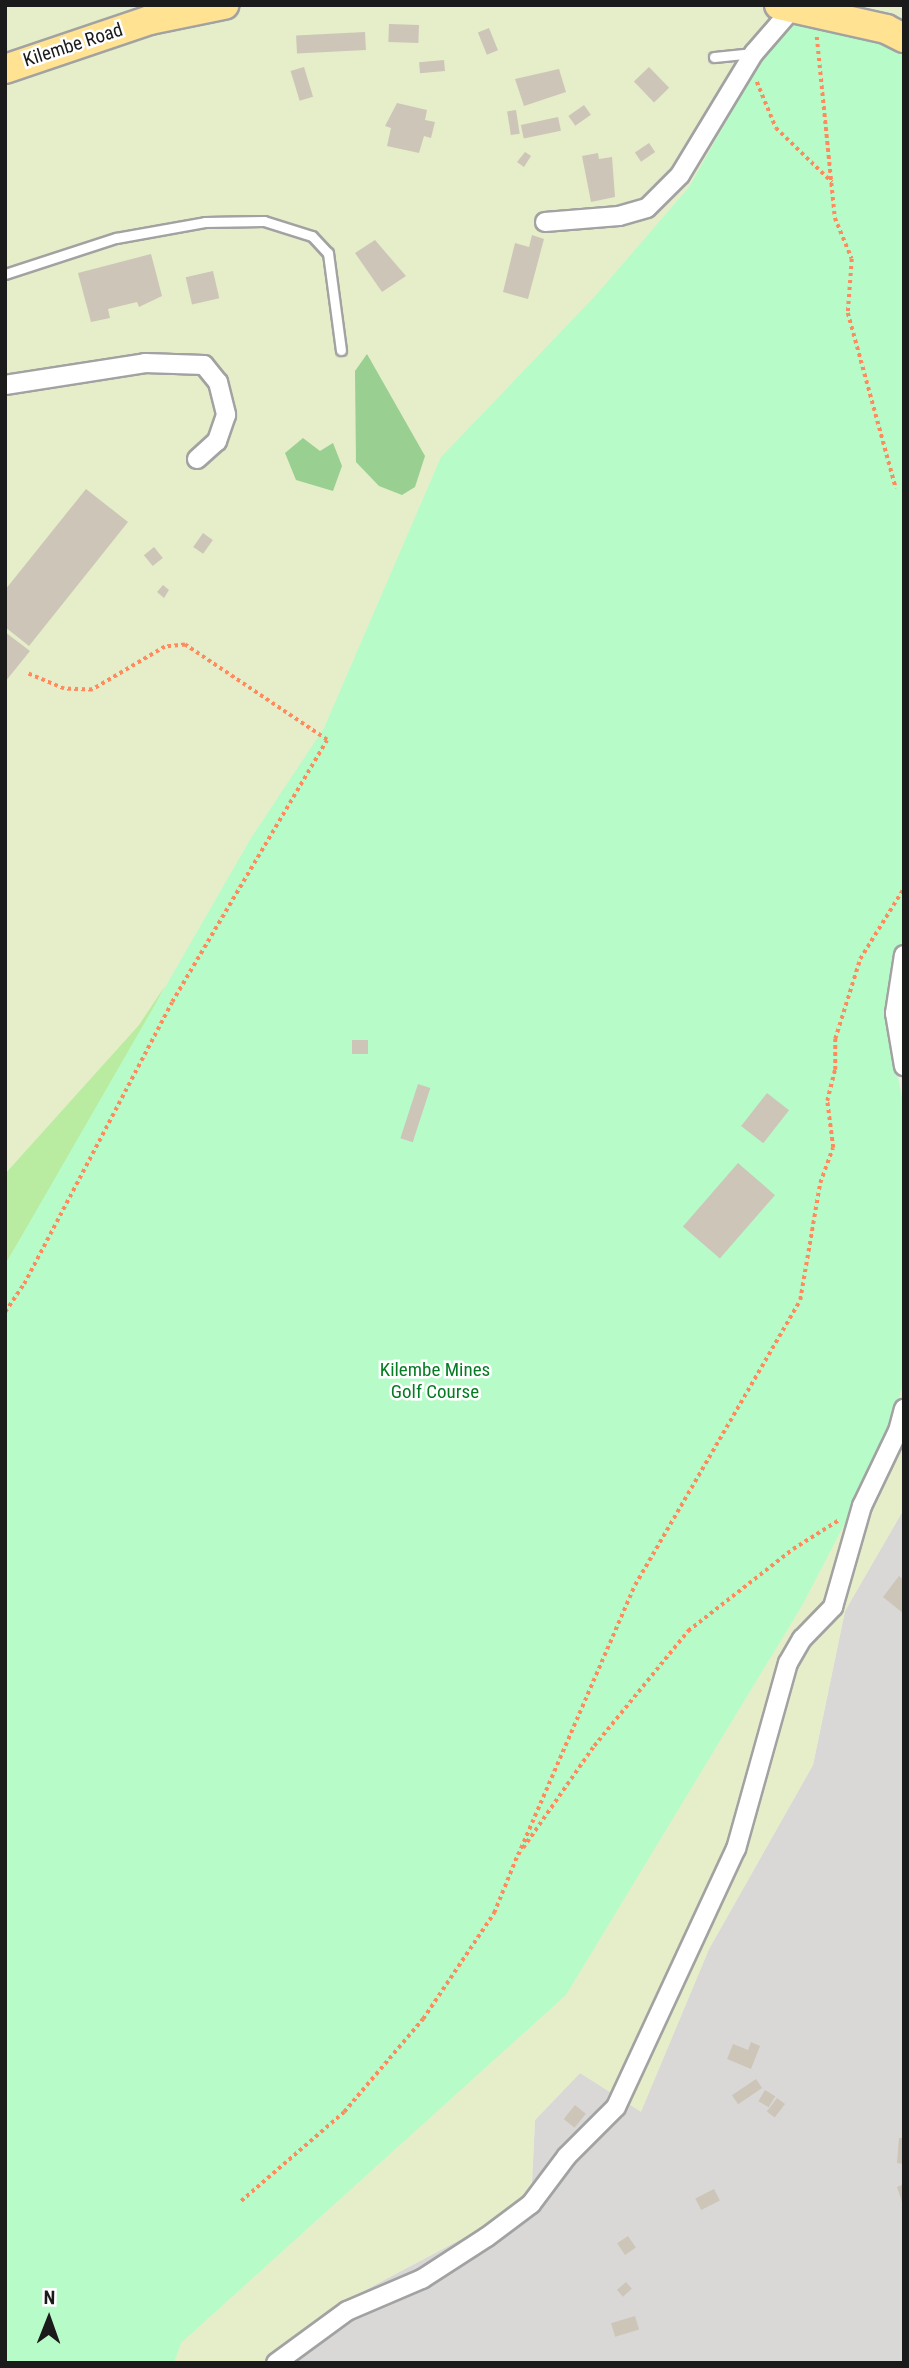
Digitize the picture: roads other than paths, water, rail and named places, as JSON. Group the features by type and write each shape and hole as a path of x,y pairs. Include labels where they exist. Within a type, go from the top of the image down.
{"main road":[{"name":"Kilembe Road","path":"5,69 150,20 224,5"},
{"path":"786,6 830,15 904,38"}],"street":[{"path":"545,222 620,216 647,208 680,175 751,57 786,6"},
{"path":"5,386 145,363 204,365 218,382 226,415 217,441 197,459"},
{"path":"904,955 895,1013 904,1066"},
{"path":"276,2363 347,2311 422,2279 520,2212 616,2107 736,1849 788,1663 802,1639 833,1607 862,1506 901,1430 904,1409"}],"lane":[{"path":"714,57 751,57"},
{"path":"5,274 116,238 205,222 264,221 312,236 328,253 341,350"}],"park label":[{"name":"Kilembe Mines Golf Course","path":"435,1381"}]}
